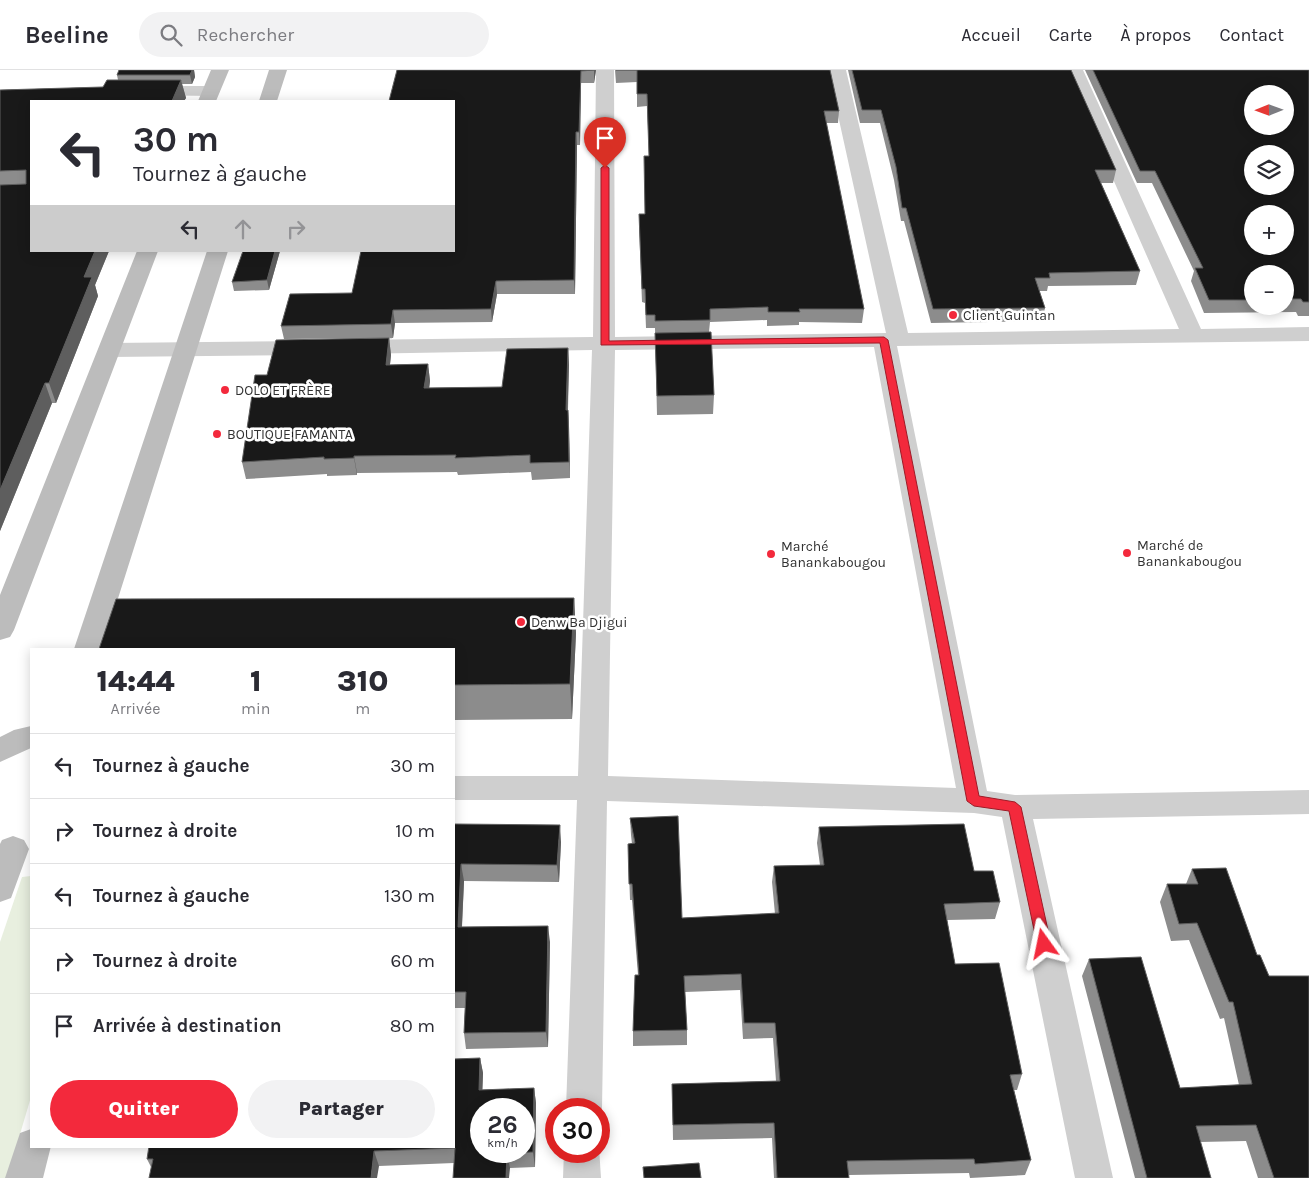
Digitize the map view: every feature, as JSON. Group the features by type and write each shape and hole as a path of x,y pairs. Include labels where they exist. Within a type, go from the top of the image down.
{"main road":[{"path":"209,96 220,70"},
{"path":"268,100 278,70"},
{"path":"0,630 148,252"},
{"path":"88,648 218,252"},
{"path":"0,750 24,738 30,737"},
{"path":"0,888 15,846"},
{"path":"24,1178 32,1148"}],"street":[{"path":"584,1098 604,343 605,70"},
{"path":"837,70 892,340 974,801"},
{"path":"1074,70 1193,335"},
{"path":"134,91 209,96"},
{"path":"110,350 1309,334"},
{"path":"455,788 592,788 974,801 1015,807 1309,802"},
{"path":"1015,807 1094,1178"},
{"path":"582,1163 582,1178"}],"green space":[{"path":"30,876 30,1100 7,1178 0,1178 0,942 22,877"}],"building":[{"path":"119,70 192,70 190,75 117,75"},
{"path":"397,70 594,70 581,71 579,132 576,132 574,280 496,281 491,309 393,310 391,324 281,326 290,294 352,293 361,252 455,252 455,100 389,100"},
{"path":"637,70 830,70 839,111 824,111 864,309 799,309 800,312 768,312 768,307 710,309 710,320 655,321 655,315 646,315 645,289 642,289 639,214 645,214 644,156 649,156 647,94 637,94"},
{"path":"852,70 1071,70 1116,170 1095,170 1140,271 1049,273 1050,278 1035,278 1045,308 933,309 906,208 902,208 896,167 881,110 862,110"},
{"path":"1093,70 1309,70 1309,302 1294,299 1294,265 1244,265 1244,300 1209,300 1195,268 1203,268 1155,171 1140,171"},
{"path":"107,80 181,80 172,100 30,100 30,252 95,252 84,277 92,277 49,383 45,383 0,490 0,185 26,184 26,170 0,171 0,90 103,87"},
{"path":"243,252 275,252 267,280 232,282"},
{"path":"711,332 714,395 657,396 655,333"},
{"path":"389,338 386,365 428,364 424,388 502,387 507,349 568,348 566,410 568,410 569,462 530,463 530,455 455,458 456,455 354,456 354,458 324,459 324,457 242,462 255,375 267,375 276,340"},
{"path":"574,598 570,684 455,685 455,648 99,648 116,599"},
{"path":"678,816 682,918 779,913 774,866 824,865 819,827 964,824 974,871 993,871 1000,902 944,904 955,964 999,963 1022,1074 1010,1075 1031,1160 975,1164 974,1159 847,1161 849,1178 777,1178 774,1123 673,1125 672,1084 780,1081 775,1023 744,1023 741,974 684,976 687,1030 633,1031 635,975 639,975 632,884 629,884 628,844 635,843 630,818"},
{"path":"455,824 560,825 557,865 461,864 458,927 548,926 546,1032 464,1033 466,992 455,992"},
{"path":"1226,868 1257,955 1260,955 1269,976 1309,976 1309,1178 1274,1178 1256,1125 1196,1126 1211,1178 1147,1178 1089,959 1141,957 1180,1088 1252,1084 1233,1002 1229,1002 1197,923 1179,924 1167,884 1198,884 1192,869"},
{"path":"480,1058 479,1090 534,1088 534,1098 470,1098 470,1163 507,1163 506,1178 453,1178 455,1059"},
{"path":"149,1148 455,1148 374,1151 371,1178 149,1178 153,1159 147,1159"},
{"path":"699,1163 701,1178 644,1178 643,1167"}],"place":[{"name":"Client Guintan","path":"953,315"},
{"name":"DOLO ET FRÈRE","path":"225,390"},
{"name":"BOUTIQUE FAMANTA","path":"217,434"},
{"name":"Marché de Banankabougou","path":"1127,553"},
{"name":"Marché Banankabougou","path":"771,554"},
{"name":"Denw Ba Djigui","path":"521,622"}],"route":[{"path":"605,168 604,343 884,340 974,801 1015,807 1044,944"}]}
